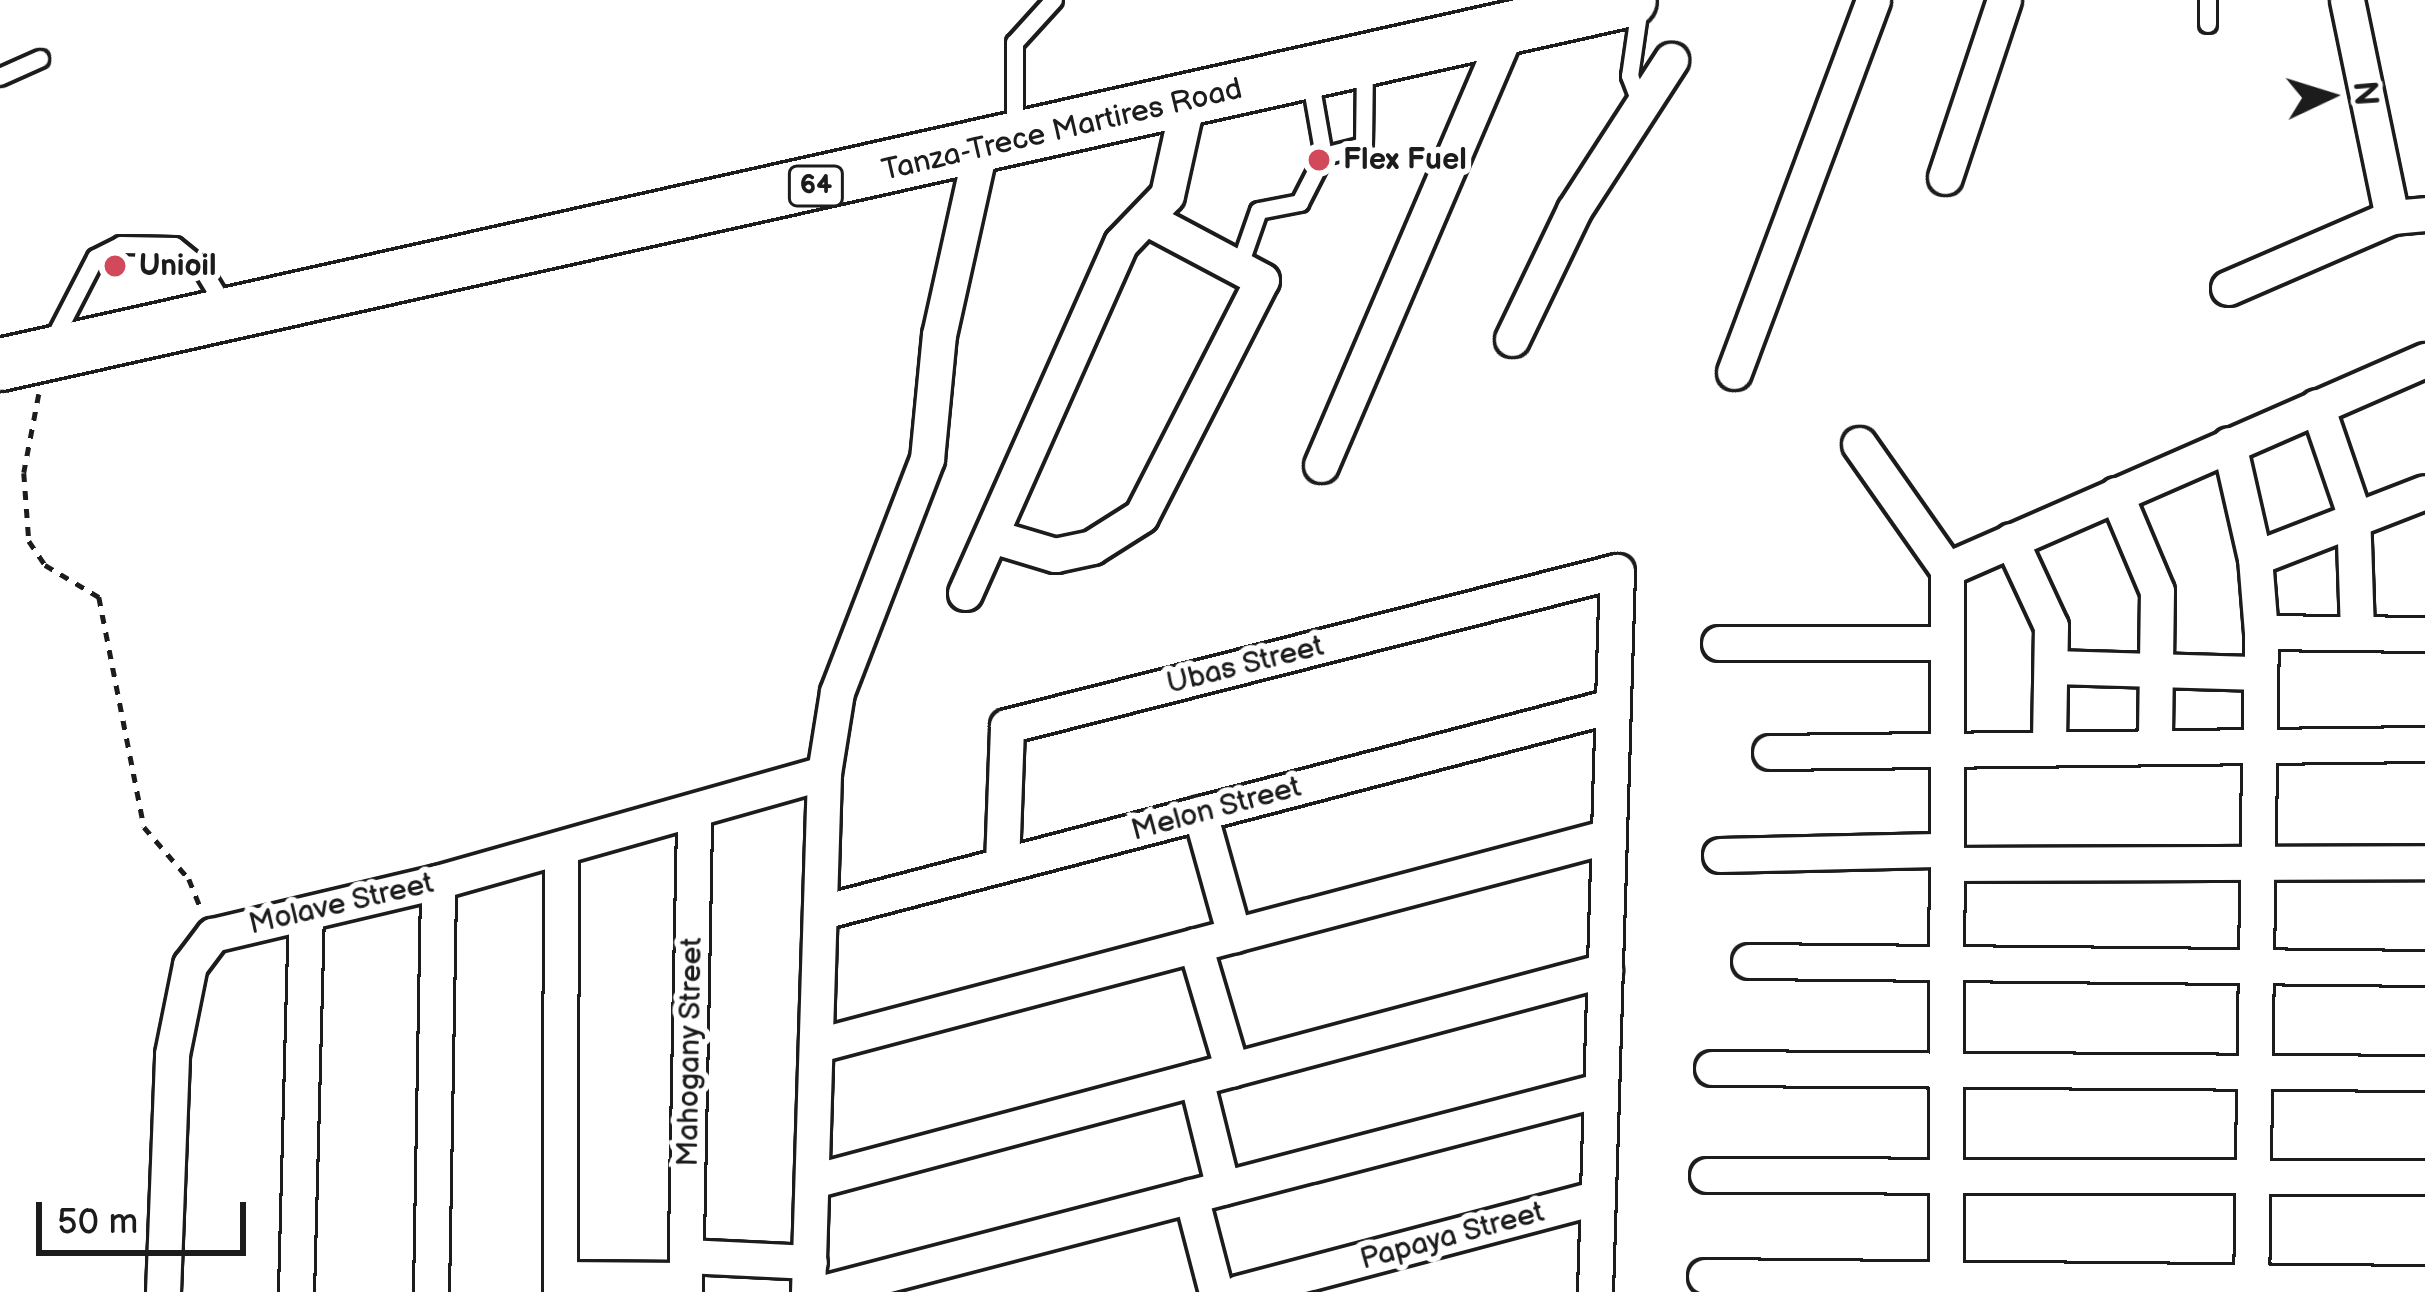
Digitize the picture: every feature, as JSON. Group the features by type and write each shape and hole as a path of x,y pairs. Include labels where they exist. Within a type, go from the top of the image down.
{"main road":[{"name":"Tanza-Trece Martires Road","path":"23,359 997,146 1630,0"}],"street":[{"path":"1734,372 1873,0"},
{"path":"1945,177 2004,0"},
{"path":"2228,288 2408,215 2347,0"},
{"path":"1322,465 1509,26"},
{"path":"1512,339 1574,210 1671,60"},
{"path":"965,593 995,537 1121,243 1149,220 1167,195 1188,100"},
{"path":"814,1282 824,773 837,692 927,459 939,335 997,146"},
{"path":"995,537 1055,555 1092,547 1142,516 1262,280 1149,220"},
{"path":"1947,568 2425,360"},
{"path":"2317,406 2354,520 2357,633"},
{"path":"1859,444 1947,568 1946,1286"},
{"path":"2229,444 2255,558 2260,632 2251,1286"},
{"path":"2255,558 2425,492"},
{"path":"2116,494 2157,591 2155,743"},
{"path":"2012,540 2047,606 2054,668 2049,745"},
{"name":"Ubas Street","path":"1002,864 1007,725 1617,571 1611,706"},
{"path":"2260,632 2425,634"},
{"path":"1719,643 1947,643"},
{"path":"2054,668 2260,673"},
{"path":"1594,1292 1611,706"},
{"name":"Melon Street","path":"822,912 1611,706"},
{"path":"1770,752 1877,757 1947,747 2260,742 2425,745"},
{"name":"Molave Street","path":"163,1292 172,1054 190,965 213,935 439,882 824,773"},
{"name":"Mahogany Street","path":"685,1276 694,812"},
{"path":"1199,813 1234,935"},
{"path":"818,1045 1609,836"},
{"path":"560,848 560,1285 685,1276 814,1282 1207,1192 1600,1090"},
{"path":"1720,855 2425,862"},
{"path":"431,1292 439,882"},
{"path":"296,1292 306,914"},
{"path":"1195,945 1232,1070"},
{"path":"1749,961 2425,968"},
{"path":"814,1181 1605,970"},
{"path":"1712,1068 2425,1073"},
{"path":"1196,1079 1216,1292"},
{"path":"1707,1175 2425,1177"},
{"name":"Papaya Street","path":"1239,1292 1340,1279 1595,1198"},
{"path":"1705,1276 1946,1286 2425,1283"}],"lane":[{"path":"997,146 1015,43 1054,0"},
{"path":"1641,0 1630,76 1642,106"},
{"path":"2208,0 2208,24"},
{"path":"0,77 40,59"},
{"path":"1324,156 1364,146 1365,59"},
{"path":"1239,268 1259,212 1300,203 1324,156 1309,72"},
{"path":"23,359 96,258 122,245 175,246 201,267 230,314"}],"path":[{"path":"23,359 29,541 45,565 99,597 145,827 189,879 213,935"}],"place":[{"name":"Flex Fuel","path":"1319,160"},
{"name":"Unioil","path":"115,266"}]}
